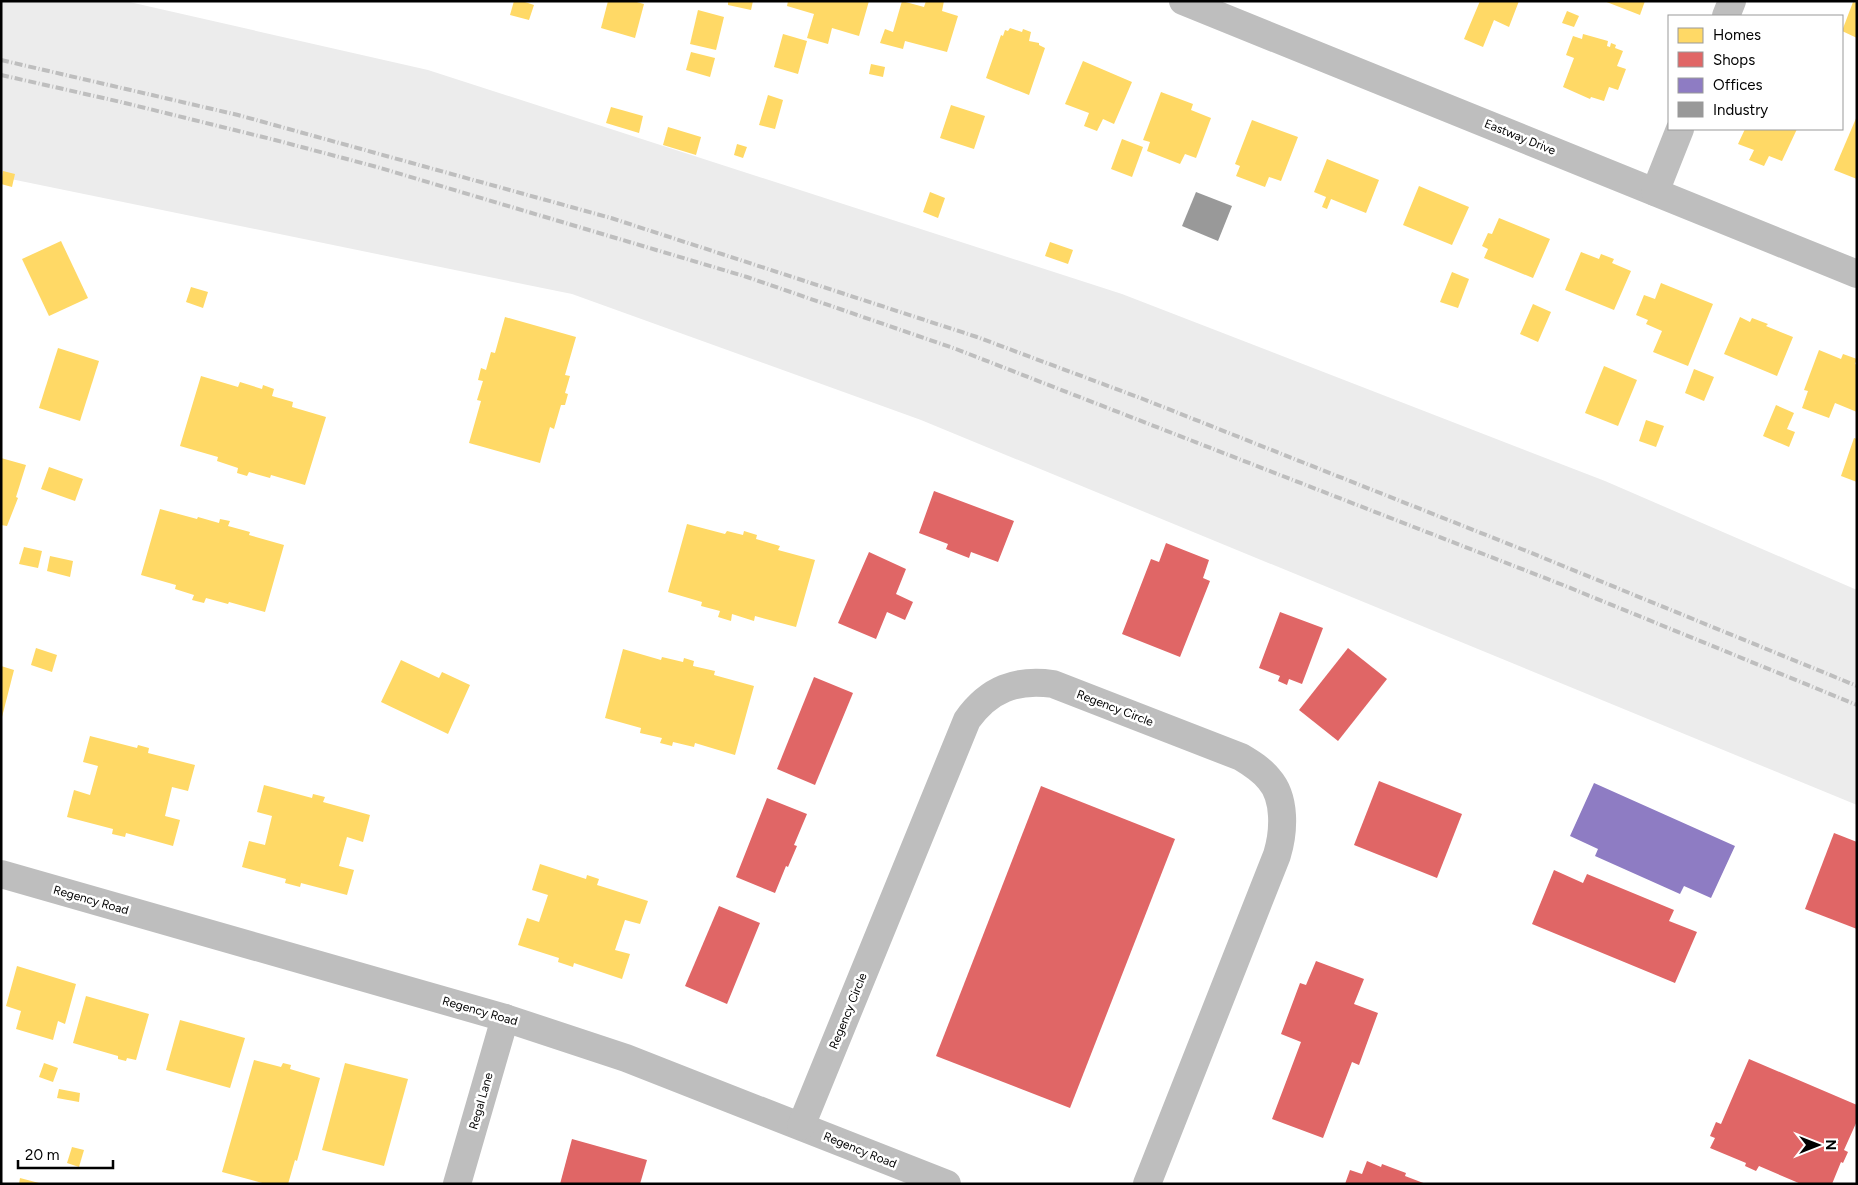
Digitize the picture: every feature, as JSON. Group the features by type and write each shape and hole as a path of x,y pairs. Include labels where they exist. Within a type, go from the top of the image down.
{"street":[{"name":"Eastway Drive","path":"1183,1 1857,274"},
{"path":"1726,15 1732,1"},
{"path":"1655,192 1680,130"},
{"name":"Regency Circle","path":"801,1126 967,720 985,700 1005,688 1020,683 1037,682 1053,684 1241,757 1254,765 1270,780 1279,799 1283,823 1282,839 1277,855 1147,1184"},
{"name":"Regency Road","path":"1,874 505,1018 626,1058 947,1184"},
{"name":"Regal Lane","path":"457,1184 505,1018"}],"shaded area":[{"path":"1,1 125,1 428,70 1122,294 1605,481 1857,590 1857,805 921,420 572,294 1,177"}],"building: Homes":[{"path":"514,1 522,1 534,5 529,20 510,15"},
{"path":"608,1 633,1 644,4 635,38 601,28"},
{"path":"728,1 753,1 751,10 728,5"},
{"path":"788,1 869,1 859,36 832,28 828,44 807,38 814,14 787,6"},
{"path":"902,1 924,7 926,1 944,1 942,11 958,16 947,52 905,41 903,49 880,43 885,29 893,32"},
{"path":"1480,1 1519,1 1509,27 1494,20 1483,47 1464,39"},
{"path":"1604,1 1645,1 1640,15"},
{"path":"1853,2 1857,3 1857,38 1843,31"},
{"path":"698,10 724,17 716,50 690,44"},
{"path":"1567,11 1579,16 1574,27 1562,23"},
{"path":"1010,28 1022,32 1023,29 1031,32 1029,41 1039,43 1039,45 1045,48 1029,95 986,78 1001,35 1003,36 1005,30 1008,31"},
{"path":"783,34 807,41 798,74 774,67"},
{"path":"1583,34 1608,41 1607,46 1610,47 1611,43 1616,45 1615,48 1623,51 1617,66 1626,69 1618,90 1609,87 1604,101 1591,97 1590,99 1563,87 1574,58 1566,55 1573,36 1582,39"},
{"path":"691,52 715,58 710,77 686,70"},
{"path":"1083,61 1132,82 1114,124 1103,119 1097,131 1084,126 1089,113 1065,104"},
{"path":"871,64 885,67 883,77 869,74"},
{"path":"1161,92 1193,104 1191,110 1211,118 1196,158 1185,154 1180,164 1147,151 1150,142 1143,140"},
{"path":"768,95 783,100 775,129 759,125"},
{"path":"951,105 985,116 974,149 940,138"},
{"path":"611,107 643,116 639,133 606,123"},
{"path":"1857,116 1857,179 1834,170"},
{"path":"1252,120 1298,137 1281,181 1269,177 1265,187 1236,176 1240,166 1235,164"},
{"path":"668,127 701,137 696,155 663,145"},
{"path":"1745,130 1797,130 1782,161 1769,156 1764,166 1749,160 1754,150 1738,144"},
{"path":"1122,139 1143,147 1132,177 1111,169"},
{"path":"737,144 747,147 743,158 734,155"},
{"path":"1327,159 1379,180 1366,213 1331,199 1327,209 1322,207 1326,197 1314,192"},
{"path":"3,171 15,174 12,187 1,184"},
{"path":"1419,186 1469,207 1452,245 1403,225"},
{"path":"930,192 945,198 938,218 923,212"},
{"path":"1499,218 1550,239 1533,278 1484,258 1488,249 1482,246 1488,233 1492,234"},
{"path":"61,241 88,298 49,316 22,259"},
{"path":"1050,242 1073,250 1068,264 1045,256"},
{"path":"1581,252 1599,259 1601,254 1614,259 1612,263 1631,271 1614,310 1565,290"},
{"path":"1452,272 1469,279 1458,308 1440,302"},
{"path":"1661,283 1713,304 1688,366 1653,352 1662,331 1646,324 1648,320 1636,315 1644,295 1655,299"},
{"path":"191,287 208,292 203,308 186,302"},
{"path":"1533,304 1551,312 1538,342 1520,334"},
{"path":"505,317 576,337 565,375 570,376 565,393 568,394 565,405 561,405 554,429 550,427 540,463 469,443 481,401 477,400 483,381 478,380 481,368 486,370 491,352 495,353"},
{"path":"1740,317 1750,322 1752,318 1768,324 1766,326 1793,337 1777,376 1724,354"},
{"path":"58,348 99,361 80,421 39,408"},
{"path":"1819,350 1841,359 1843,354 1857,359 1855,364 1857,365 1857,412 1835,403 1829,418 1802,408 1808,391 1804,390"},
{"path":"1604,366 1637,380 1618,426 1585,413"},
{"path":"1694,369 1714,377 1704,401 1685,393"},
{"path":"201,376 238,387 240,382 262,389 263,385 274,389 272,396 293,402 292,407 326,417 305,485 271,475 270,478 249,472 247,476 237,473 238,468 217,461 218,457 180,446"},
{"path":"1776,405 1794,413 1787,429 1795,432 1789,447 1763,436"},
{"path":"1646,420 1664,426 1656,447 1639,441"},
{"path":"1854,438 1857,439 1857,482 1841,476"},
{"path":"1,458 26,465 16,497 18,498 7,526 1,525"},
{"path":"49,467 83,479 75,501 41,489"},
{"path":"160,509 219,523 220,519 230,521 228,526 250,532 249,535 284,545 265,612 206,598 204,603 192,600 194,595 175,589 176,585 141,575"},
{"path":"687,524 725,534 727,531 743,535 744,531 757,535 756,539 780,546 778,550 815,560 796,627 755,616 754,621 732,614 731,621 718,617 720,611 701,606 702,602 668,592"},
{"path":"24,547 42,551 38,568 19,564"},
{"path":"50,556 73,561 70,577 47,571"},
{"path":"36,648 57,655 52,672 31,665"},
{"path":"623,649 661,660 662,657 683,662 684,658 694,661 693,666 715,671 714,675 754,686 735,755 695,743 694,747 673,742 672,746 660,743 662,738 640,733 641,728 605,718"},
{"path":"401,660 439,678 442,672 470,685 448,734 381,702"},
{"path":"1,666 14,670 2,717 1,717"},
{"path":"90,736 137,748 138,745 149,748 148,753 195,765 188,791 172,787 165,816 180,820 173,846 126,833 125,837 112,834 113,829 67,817 74,790 90,795 98,766 83,762"},
{"path":"264,785 312,798 313,794 325,797 323,802 370,815 363,842 347,837 339,866 354,870 347,895 301,883 300,887 285,883 286,879 242,867 249,841 265,845 272,816 257,812"},
{"path":"540,864 586,879 587,875 599,879 597,885 648,901 640,924 625,920 615,950 630,954 622,979 574,963 573,967 558,962 559,958 518,945 527,918 539,922 548,895 532,890"},
{"path":"17,966 76,984 65,1024 58,1021 53,1040 16,1029 21,1011 6,1006"},
{"path":"86,996 149,1014 136,1060 127,1058 126,1061 118,1059 118,1056 73,1043"},
{"path":"180,1020 245,1038 230,1088 166,1070"},
{"path":"254,1060 281,1067 283,1063 291,1065 290,1069 320,1078 297,1161 295,1160 288,1184 266,1184 222,1172"},
{"path":"44,1063 58,1068 53,1082 39,1077"},
{"path":"345,1063 408,1079 384,1166 322,1150"},
{"path":"59,1089 80,1093 79,1102 57,1098"},
{"path":"72,1147 84,1150 79,1167 67,1163"},
{"path":"20,1178 39,1183 39,1184 19,1184"}],"building: Shops":[{"path":"934,491 1014,521 998,562 971,552 969,558 946,549 948,544 919,533"},
{"path":"1166,543 1209,560 1203,578 1210,581 1180,657 1122,634 1151,559 1159,562"},
{"path":"869,552 906,569 896,594 913,602 905,620 887,612 876,639 838,623"},
{"path":"1280,612 1323,628 1302,684 1289,679 1287,685 1278,681 1280,676 1259,668"},
{"path":"1348,648 1387,679 1338,741 1299,710"},
{"path":"814,677 853,693 815,785 777,769"},
{"path":"1379,781 1462,814 1437,878 1354,845"},
{"path":"1041,786 1175,839 1070,1108 936,1056"},
{"path":"767,798 807,814 794,845 797,846 775,893 736,877"},
{"path":"1834,833 1857,842 1857,929 1805,909"},
{"path":"1554,870 1583,883 1587,874 1674,910 1669,921 1697,932 1675,983 1532,924"},
{"path":"719,906 760,923 727,1004 685,986"},
{"path":"1316,961 1364,979 1354,1004 1378,1013 1359,1065 1352,1062 1323,1138 1272,1119 1301,1042 1281,1034 1300,983 1306,985"},
{"path":"1749,1059 1857,1105 1857,1121 1844,1150 1848,1152 1843,1163 1841,1162 1832,1184 1801,1184 1759,1166 1756,1171 1745,1166 1746,1163 1710,1148 1715,1138 1710,1136 1716,1122 1721,1124"},
{"path":"572,1139 647,1160 640,1184 560,1184"},
{"path":"1367,1161 1381,1167 1382,1164 1406,1173 1405,1176 1426,1184 1345,1184 1350,1170 1362,1174"}],"building: Offices":[{"path":"1594,783 1735,846 1711,898 1684,886 1680,894 1595,856 1598,849 1570,836"}],"building: Industry":[{"path":"1196,192 1232,206 1218,241 1182,226"}],"railway":[{"path":"1,60 238,115 611,218 977,337 1143,399 1529,552 1857,686"},
{"path":"1,75 121,102 377,167 747,277 956,349 1563,585 1857,705"}]}
